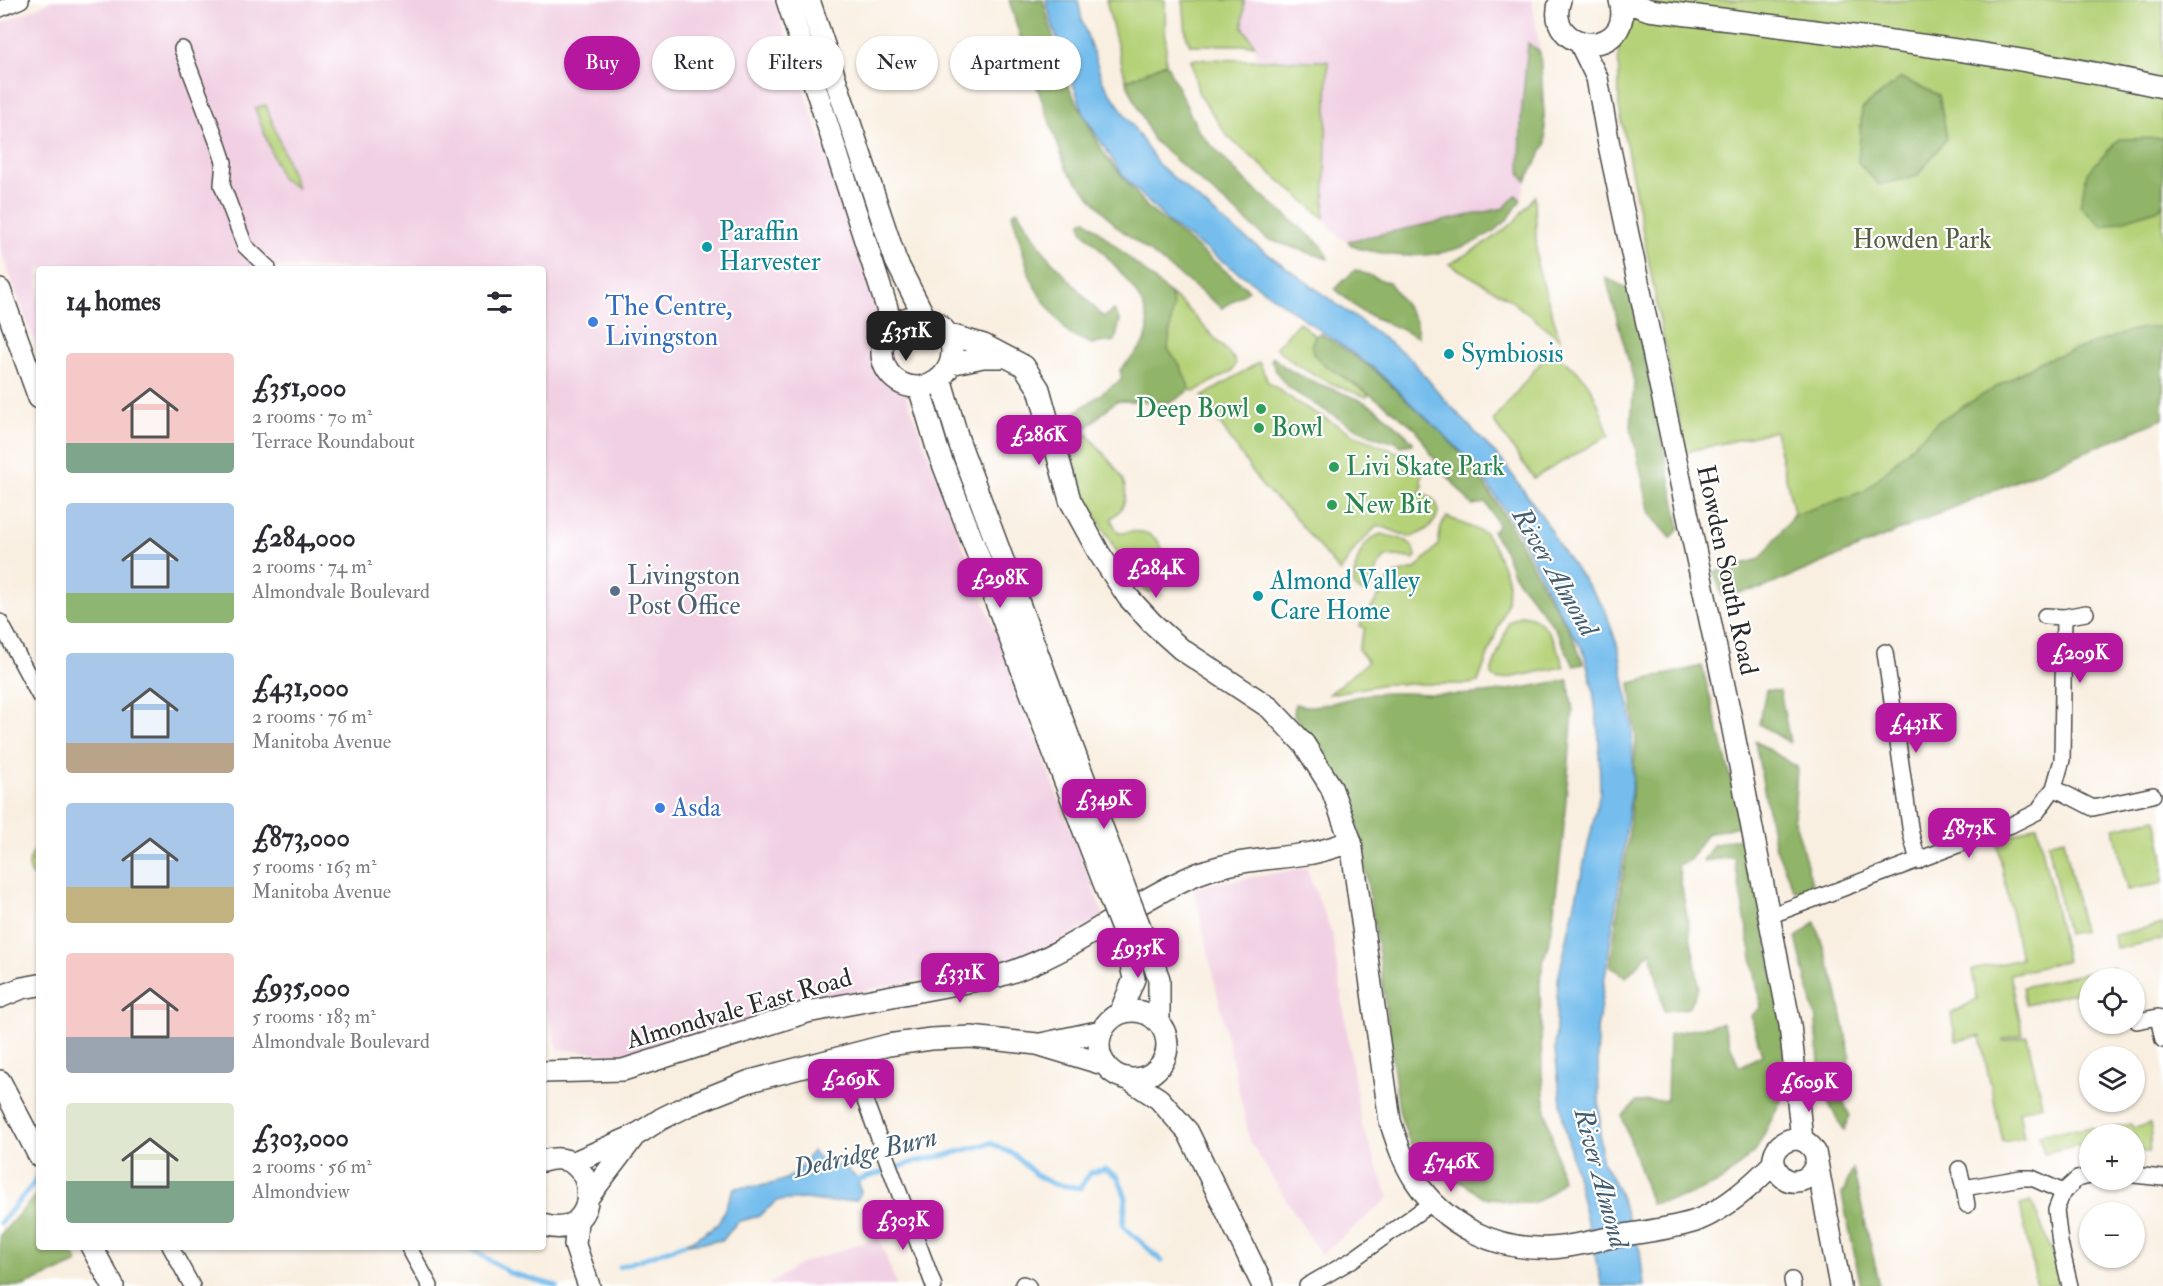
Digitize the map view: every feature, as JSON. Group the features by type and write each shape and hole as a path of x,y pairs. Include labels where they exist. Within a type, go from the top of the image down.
{"street":[{"path":"0,8 21,0"},
{"path":"787,0 887,308 890,329"},
{"path":"809,0 896,261 925,318"},
{"name":"Howden South Road","path":"1560,0 1558,12 1563,30 1570,38 1580,43 1597,78 1609,145 1730,714 1790,1025 1796,1075 1793,1141"},
{"path":"1621,7 1959,50 2084,70 2163,87"},
{"name":"Howden South Road","path":"1597,78 1606,40 1618,28 1621,7"},
{"path":"1580,43 1593,44 1606,40"},
{"path":"182,49 224,162 222,185 245,246 266,266"},
{"path":"0,290 36,390"},
{"path":"912,317 925,318 941,326 947,334 952,354 945,371 933,383 919,387 908,386 898,381 885,365 882,346 890,329 900,321 912,317"},
{"path":"947,334 984,345 1023,366 1040,389 1070,500 1099,553 1128,597 1181,649 1270,708 1304,744 1331,787 1351,842 1390,1122 1414,1180 1433,1202 1451,1218 1474,1233 1517,1247 1551,1248 1685,1224 1786,1174 1810,1175 1816,1163"},
{"path":"945,371 982,357 1008,357"},
{"path":"945,371 959,442 1068,766"},
{"path":"919,387 938,451 1068,766 1119,899 1134,935 1159,979 1159,1022"},
{"path":"2045,616 2064,617 2086,613"},
{"path":"1769,916 2011,825 2037,812 2054,788 2062,760 2064,617"},
{"path":"0,622 36,689"},
{"path":"1885,652 1911,834 1918,861"},
{"path":"2054,788 2093,808 2120,795 2153,795"},
{"name":"Almondvale East Road","path":"546,1072 623,1070 807,1012 999,976 1024,969 1061,952 1191,876 1223,865 1308,854 1351,842"},
{"path":"1120,1013 1134,980 1134,935"},
{"path":"0,997 22,988 36,986"},
{"path":"1106,1065 1099,1047 1102,1031 1108,1021 1120,1013 1132,1010 1146,1013 1159,1022 1165,1031 1166,1054 1162,1063 1147,1076 1127,1078"},
{"path":"2145,1019 2161,1016 2163,1040"},
{"path":"1037,1044 1102,1031"},
{"path":"572,1163 636,1135 687,1106 750,1081 848,1055 931,1039 971,1037 1037,1044 1106,1065 1116,1074 1127,1078 1160,1100 1188,1132 1263,1286"},
{"path":"848,1055 934,1286"},
{"path":"0,1081 35,1148"},
{"path":"589,1196 636,1135"},
{"path":"1827,1218 1786,1174 1774,1155 1793,1141 1812,1148 1816,1163 1827,1218 1840,1286"},
{"path":"546,1159 572,1163 585,1177 589,1196 587,1207 577,1221 566,1227 555,1229 546,1226"},
{"path":"1959,1169 1967,1205"},
{"path":"2145,1176 2163,1178"},
{"path":"1964,1188 2032,1178 2063,1192"},
{"path":"2070,1286 2060,1243 2056,1210 2063,1192 2079,1179"},
{"path":"1307,1286 1352,1260 1433,1202"},
{"path":"577,1221 575,1245 589,1286"},
{"path":"93,1250 113,1286"},
{"path":"172,1250 192,1286"},
{"path":"410,1250 430,1286"}],"shaded area":[{"path":"54,0 774,0 786,36 747,36 747,90 804,90 908,401 1104,917 1021,960 855,992 628,1056 558,1049 546,1009 546,266 36,266 36,347 0,248 0,24"},
{"path":"1244,0 1532,0 1540,52 1529,44 1520,174 1526,181 1521,200 1516,196 1504,208 1348,241 1338,236 1324,218 1328,61 1257,60 1255,45 1243,27"},
{"path":"1306,868 1332,933 1361,1123 1389,1198 1321,1255 1250,1142 1194,887"},
{"path":"879,1237 897,1286 767,1286 800,1264"}],"green space":[{"path":"1009,0 1043,0 1053,36 1020,36"},
{"path":"1106,0 1165,0 1166,63 1126,81"},
{"path":"1183,0 1244,0 1243,27 1255,45 1190,45 1186,34"},
{"name":"Howden Park","path":"1618,0 2163,0 2163,404 1761,571 1794,512 1775,431 1685,452 1619,107"},
{"path":"1528,43 1540,52 1546,144 1526,181 1520,174 1521,117"},
{"path":"1191,59 1328,61 1324,218 1228,137 1198,92"},
{"path":"1166,63 1199,132 1245,181 1322,246 1328,259 1267,239 1153,140 1126,81"},
{"path":"1901,78 1939,95 1947,138 1917,176 1879,185 1858,162 1862,109"},
{"path":"1038,90 1070,90 1105,155 1148,208 1249,290 1222,308 1116,226 1067,170"},
{"path":"266,105 297,188 281,178 255,108"},
{"path":"2163,138 2163,203 2159,209 2103,227 2080,206 2087,173 2119,139"},
{"path":"1516,195 1521,200 1504,223 1491,233 1460,248 1427,255 1393,255 1361,249 1348,241 1504,208"},
{"path":"1535,196 1537,265 1560,339 1505,296 1449,264 1488,242 1514,222"},
{"path":"1017,210 1047,256 1103,317 1114,310 1120,321 1115,341 1092,344 1069,334 1040,296 1030,276 1012,213"},
{"path":"1085,219 1171,295 1173,306 1168,349 1181,367 1190,390 1172,402 1116,401 1085,429 1089,436 1079,441 1073,440 1066,425 1070,416 1122,379 1120,370 1142,346 1148,328 1146,313 1139,298 1116,267 1082,230 1081,222"},
{"path":"1355,270 1390,283 1416,321 1418,337 1362,312 1335,289"},
{"path":"1606,278 1631,290 1680,528 1671,538 1650,514 1631,428 1634,381"},
{"path":"1171,295 1184,305 1236,363 1232,371 1195,391 1190,390 1169,352"},
{"path":"1299,322 1315,336 1312,343 1322,363 1369,394 1367,397 1306,370 1276,347"},
{"path":"2163,326 2163,419 1763,588 1722,596 1714,572 1760,559 1794,515 1865,491 1938,421 2041,361 2137,329"},
{"path":"1320,333 1373,369 1440,431 1472,465 1516,534 1547,594 1569,629 1584,664 1574,666 1554,627 1513,574 1506,554 1492,531 1498,525 1486,503 1472,505 1438,465 1416,429 1383,403 1322,363 1313,354 1312,343 1315,336"},
{"path":"1550,351 1583,377 1597,401 1609,435 1534,478 1493,421"},
{"path":"1273,357 1305,378 1366,403 1385,416 1413,444 1399,446 1395,441 1374,437 1290,389 1275,370 1271,360"},
{"name":"Livi Skate Park","path":"1259,362 1268,382 1301,405 1355,435 1413,459 1422,472 1421,484 1423,485 1420,493 1430,497 1436,503 1437,517 1432,524 1426,530 1409,537 1378,525 1356,547 1340,572 1292,514 1262,486 1202,397"},
{"path":"1070,436 1073,440 1079,441 1089,436 1122,479 1125,499 1120,510 1111,519 1118,533 1143,532 1154,537 1159,543 1165,559 1165,568 1157,591 1147,592 1137,582 1106,534 1080,481 1071,452 1068,437"},
{"path":"1447,517 1485,533 1495,548 1508,580 1507,603 1478,682 1385,684 1329,694 1368,662 1358,649 1365,628 1359,626 1393,575 1415,569 1438,545 1441,526"},
{"path":"1381,534 1408,542 1415,550 1416,556 1414,559 1397,556 1385,557 1377,568 1371,588 1364,592 1359,591 1354,586 1354,579 1360,555 1368,542"},
{"path":"1521,615 1530,617 1544,626 1558,650 1564,667 1498,680 1492,675 1492,670 1509,622"},
{"path":"1702,666 1743,825 1706,834 1690,860 1678,865 1699,986 1688,1008 1664,1011 1651,951 1626,977 1610,966 1629,833 1636,739 1630,683"},
{"path":"1568,680 1573,710 1563,837 1551,934 1540,984 1542,1075 1546,1111 1562,1180 1541,1200 1517,1203 1483,1197 1463,1183 1433,1175 1421,1163 1410,1141 1399,1110 1378,948 1358,825 1322,754 1294,715 1295,704 1323,705 1363,695 1384,693 1460,695 1485,693"},
{"path":"1766,690 1780,691 1790,743 1759,724"},
{"path":"1755,741 1797,767 1794,817 1813,887 1795,892 1774,844"},
{"path":"2156,819 2163,852 2163,883 2127,890 2114,828"},
{"path":"2037,825 2067,961 2010,974 2023,1034 2003,1039 2003,1041 2027,1036 2042,1105 2019,1111 2024,1138 2003,1142 1980,1037 1982,1036 1956,1041 1951,1014 1977,999 1972,970 2021,959 1997,842"},
{"path":"1747,836 1786,1043 1786,1091 1755,1152 1720,1182 1685,1197 1651,1204 1622,1116 1636,1102 1667,1100 1669,1034 1722,1023 1739,1067 1762,1055 1751,1016 1761,1007 1734,857 1703,861 1713,845"},
{"path":"2064,839 2083,931 2067,934 2048,843"},
{"path":"36,850 36,876 33,877 30,861"},
{"path":"1815,922 1836,986 1850,1056 1841,1097 1850,1116 1844,1130 1821,1091 1816,1020 1796,938"},
{"path":"2163,924 2163,939 2116,949 2114,935"},
{"path":"2079,975 2079,992 2026,1005 2023,987"},
{"path":"2150,1124 2152,1135 2149,1152 2145,1152 2145,1125"},
{"path":"2075,1128 2079,1129 2079,1145 2044,1153 2039,1135"},
{"path":"1853,1169 1880,1286 1861,1286 1842,1195"},
{"path":"36,1195 36,1250 72,1250 78,1263 23,1286 0,1286 0,1235"},
{"path":"2032,1202 2057,1266 2058,1286 2037,1286 2020,1205"}],"water":[{"name":"River Almond","path":"1046,0 1078,0 1082,20 1103,82 1158,164 1228,225 1409,357 1445,400 1503,462 1542,516 1561,549 1605,609 1619,651 1632,723 1633,776 1597,1030 1601,1159 1617,1188 1640,1251 1644,1286 1602,1286 1563,1119 1555,1051 1558,979 1600,792 1599,739 1593,689 1584,652 1549,594 1519,532 1473,463 1375,369 1170,224 1123,176 1085,117 1075,90 1081,90 1081,36 1056,36"},
{"path":"812,1151 826,1164 844,1166 858,1180 861,1192 857,1200 777,1201 759,1216 737,1222 723,1240 679,1245 695,1239 718,1224 734,1188 779,1182 797,1171"}],"waterway":[{"name":"Dedridge Burn","path":"853,1180 991,1143 1015,1155 1036,1175 1053,1184 1080,1188 1090,1173 1105,1169 1118,1177 1126,1198 1123,1226 1162,1261"},
{"name":"Dedridge Burn","path":"0,1223 36,1180"},
{"name":"Dedridge Burn","path":"619,1267 685,1244"},
{"name":"Dedridge Burn","path":"473,1250 510,1273 557,1286"}],"place":[{"name":"Paraffin Harvester","path":"707,247"},
{"name":"The Centre, Livingston","path":"593,322"},
{"name":"Symbiosis","path":"1449,354"},
{"name":"Deep Bowl","path":"1261,409"},
{"name":"Bowl","path":"1259,428"},
{"name":"Livi Skate Park","path":"1334,467"},
{"name":"New Bit","path":"1332,505"},
{"name":"Livingston Post Office","path":"615,591"},
{"name":"Almond Valley Care Home","path":"1258,596"},
{"name":"Asda","path":"660,808"}]}
